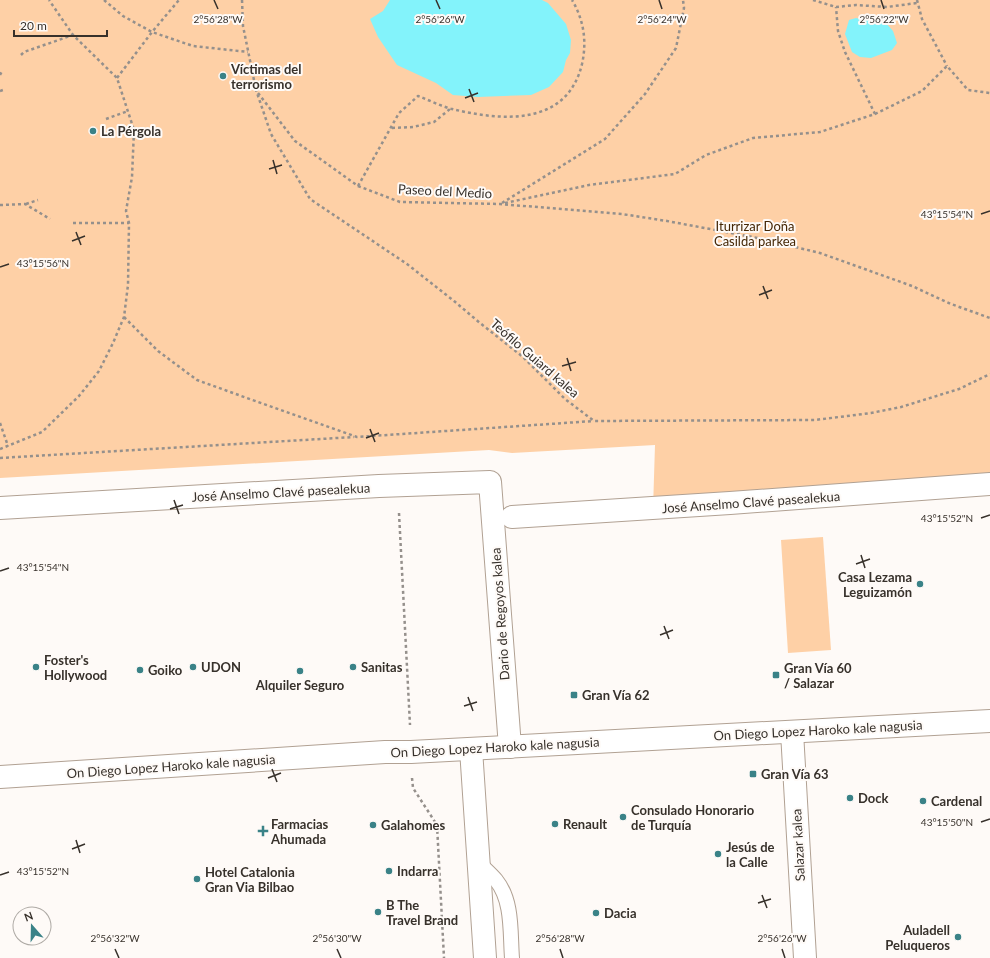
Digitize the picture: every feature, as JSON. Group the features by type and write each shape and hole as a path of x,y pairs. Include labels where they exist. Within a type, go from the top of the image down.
{"street":[{"name":"José Anselmo Clavé pasealekua","path":"0,508 490,482"},
{"name":"Dario de Regoyos kalea","path":"490,482 510,747"},
{"name":"José Anselmo Clavé pasealekua","path":"512,517 990,484"},
{"name":"On Diego Lopez Haroko kale nagusia","path":"0,777 385,752 471,749 990,721"},
{"name":"Salazar kalea","path":"792,732 804,958"},
{"path":"471,749 485,958"}],"lane":[{"path":"478,862 496,880 503,891 508,904 512,958"}],"path":[{"path":"0,449 42,432 79,396 99,371 124,317 128,285 129,223 126,211 132,177 134,130 117,78 73,35 49,0"},
{"path":"104,0 122,16 152,32 193,46 248,52"},
{"path":"117,78 152,32 179,0"},
{"name":"Teófilo Guiard kalea","path":"242,0 243,26 256,90 271,134 310,199 407,264 523,357 565,399 594,421"},
{"path":"358,186 392,128 399,113 418,96 450,108 479,115 516,118 544,112 564,98 579,78 584,53 584,27 579,11 572,0"},
{"path":"500,204 605,139 645,94 676,48 684,8 683,0"},
{"path":"813,0 836,7 856,5 887,7 917,1 922,19 947,66 968,90 990,93"},
{"path":"856,5 857,0"},
{"path":"836,7 838,31 845,52 875,114"},
{"path":"21,55 24,52 73,35"},
{"path":"500,204 589,185 675,174 706,155 753,138 820,132 875,114 922,91 947,66"},
{"path":"0,75 2,71"},
{"name":"Paseo del Medio","path":"256,90 295,140 358,186 400,202 500,204 622,214 758,238 820,253 912,286 950,304 990,318"},
{"path":"392,128 413,128 434,122 450,108"},
{"path":"106,119 128,111"},
{"path":"0,205 25,204 38,200"},
{"path":"25,204 50,219"},
{"path":"73,223 129,223"},
{"path":"124,317 158,351 197,380 357,437"},
{"path":"0,458 357,437 594,421 822,419 871,413 901,406 959,389 990,374"},
{"path":"0,423 8,446"},
{"path":"398,486 409,715"},
{"path":"413,788 437,825 444,958"}],"green space":[{"name":"Iturrizar Doña Casilda parkea","path":"0,0 990,0 990,483 653,509 655,445 512,453 489,450 0,478"},
{"path":"823,537 831,650 788,653 781,540"}],"water":[{"path":"390,0 542,0 548,3 566,24 571,40 570,53 566,60 563,72 549,87 531,95 478,97 453,95 436,83 397,65 378,37 370,19 383,11"},
{"path":"856,18 866,20 877,18 885,22 893,31 897,43 892,50 871,58 860,57 852,52 845,34 849,20"}],"place":[{"name":"Víctimas del terrorismo","path":"223,76"},
{"name":"La Pérgola","path":"93,131"},
{"name":"Casa Lezama Leguizamón","path":"920,584"},
{"name":"Foster's Hollywood","path":"36,667"},
{"name":"UDON","path":"193,667"},
{"name":"Sanitas","path":"353,667"},
{"name":"Goiko","path":"140,670"},
{"name":"Alquiler Seguro","path":"300,671"},
{"name":"Gran Vía 60 / Salazar","path":"776,675"},
{"name":"Gran Vía 62","path":"574,695"},
{"name":"Gran Vía 63","path":"753,774"},
{"name":"Dock","path":"850,798"},
{"name":"Cardenal","path":"923,801"},
{"name":"Consulado Honorario de Turquía","path":"623,817"},
{"name":"Renault","path":"555,824"},
{"name":"Galahomes","path":"373,825"},
{"name":"Farmacias Ahumada","path":"263,831"},
{"name":"Jesús de la Calle","path":"718,854"},
{"name":"Indarra","path":"389,871"},
{"name":"Hotel Catalonia Gran Via Bilbao","path":"197,879"},
{"name":"B The Travel Brand","path":"378,912"},
{"name":"Dacia","path":"596,913"},
{"name":"Auladell Peluqueros","path":"958,937"}]}
